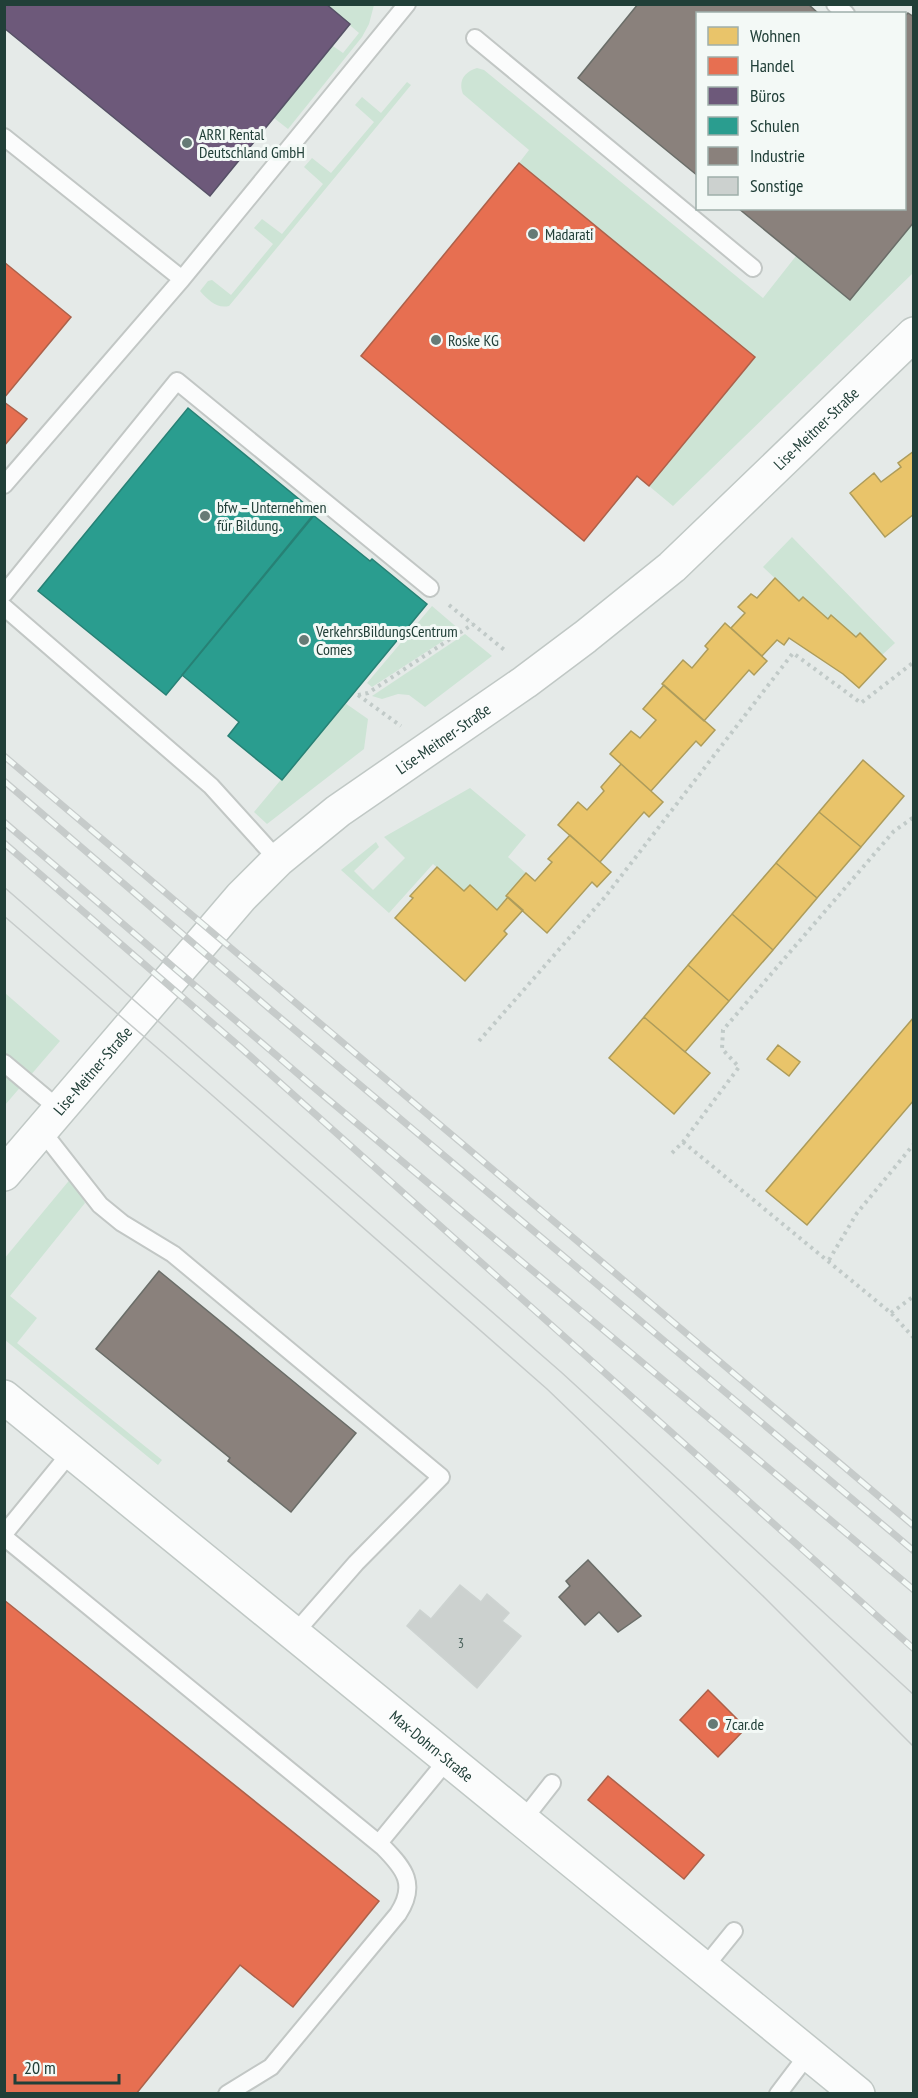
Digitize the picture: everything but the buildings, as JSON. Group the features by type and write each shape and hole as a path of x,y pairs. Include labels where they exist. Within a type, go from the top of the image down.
{"main road":[{"name":"Lise-Meitner-Straße","path":"4,1174 241,897 278,860 357,798 542,669 672,567 914,334"},
{"name":"Max-Dohrn-Straße","path":"4,1397 858,2094"}],"lane":[{"path":"4,485 182,279 407,4"},
{"path":"475,38 753,268"},
{"path":"4,136 182,279"},
{"path":"4,594 177,381 430,588"},
{"path":"4,608 211,786 278,860"},
{"path":"4,1062 51,1120 100,1205 122,1223 173,1254 441,1477 356,1563 294,1634"},
{"path":"71,1452 4,1536 379,1843 399,1863 408,1884 407,1901 398,1914 271,2067 227,2094"},
{"path":"379,1843 448,1759"},
{"path":"523,1820 552,1783"},
{"path":"704,1968 734,1931"},
{"path":"778,2094 809,2053"}],"path":[{"path":"454,608 507,652"},
{"path":"403,727 358,694 368,693 473,624"},
{"path":"479,1041 605,897 793,653 861,703 914,662"},
{"path":"672,1153 683,1142 739,1067 722,1050 723,1030 894,831 914,817"},
{"path":"683,1142 829,1260 891,1313 914,1338"},
{"path":"829,1260 857,1213 914,1144"},
{"path":"891,1313 914,1296"}],"green space":[{"path":"326,5 374,5 369,24 362,37 288,129 274,118 333,46 343,53 359,33"},
{"path":"477,68 484,70 763,298 796,256 850,300 913,222 913,273 673,506 649,486 519,163 529,150 463,94 461,85 463,78"},
{"path":"407,82 411,85 229,306 217,305 206,298 200,291 208,281 212,280 231,295 273,244 254,228 262,219 282,234 323,184 304,167 312,158 331,173 374,122 355,105 362,97 381,113"},
{"path":"792,537 895,643 882,655 860,634 856,637 828,619 804,597 799,601 763,567"},
{"path":"432,606 460,630 372,687 367,683"},
{"path":"465,634 492,656 425,707 409,695 398,694 382,699 372,696"},
{"path":"345,703 368,719 364,749 267,824 254,812"},
{"path":"470,788 526,835 508,857 526,873 506,895 508,897 497,910 470,885 464,891 433,864 389,913 341,870 376,842 379,847 354,871 373,890 405,858 384,837"},
{"path":"5,993 60,1041 5,1105"},
{"path":"72,1177 85,1203 10,1296 37,1318 17,1343 162,1460 158,1465 5,1340 4,1259"}],"tram line":[{"path":"4,887 561,1372 914,1695"},
{"path":"4,916 547,1389 765,1598 914,1747"}],"railway":[{"path":"4,756 914,1526"},
{"path":"4,781 271,1010 914,1551"},
{"path":"4,822 311,1085 914,1590"},
{"path":"4,843 240,1047 914,1649"}],"place":[{"name":"ARRI Rental Deutschland GmbH","path":"187,143"},
{"name":"Madarati","path":"533,234"},
{"name":"Roske KG","path":"436,340"},
{"name":"bfw – Unternehmen für Bildung.","path":"205,516"},
{"name":"VerkehrsBildungsCentrum Comes","path":"304,640"},
{"name":"7car.de","path":"713,1724"}]}
